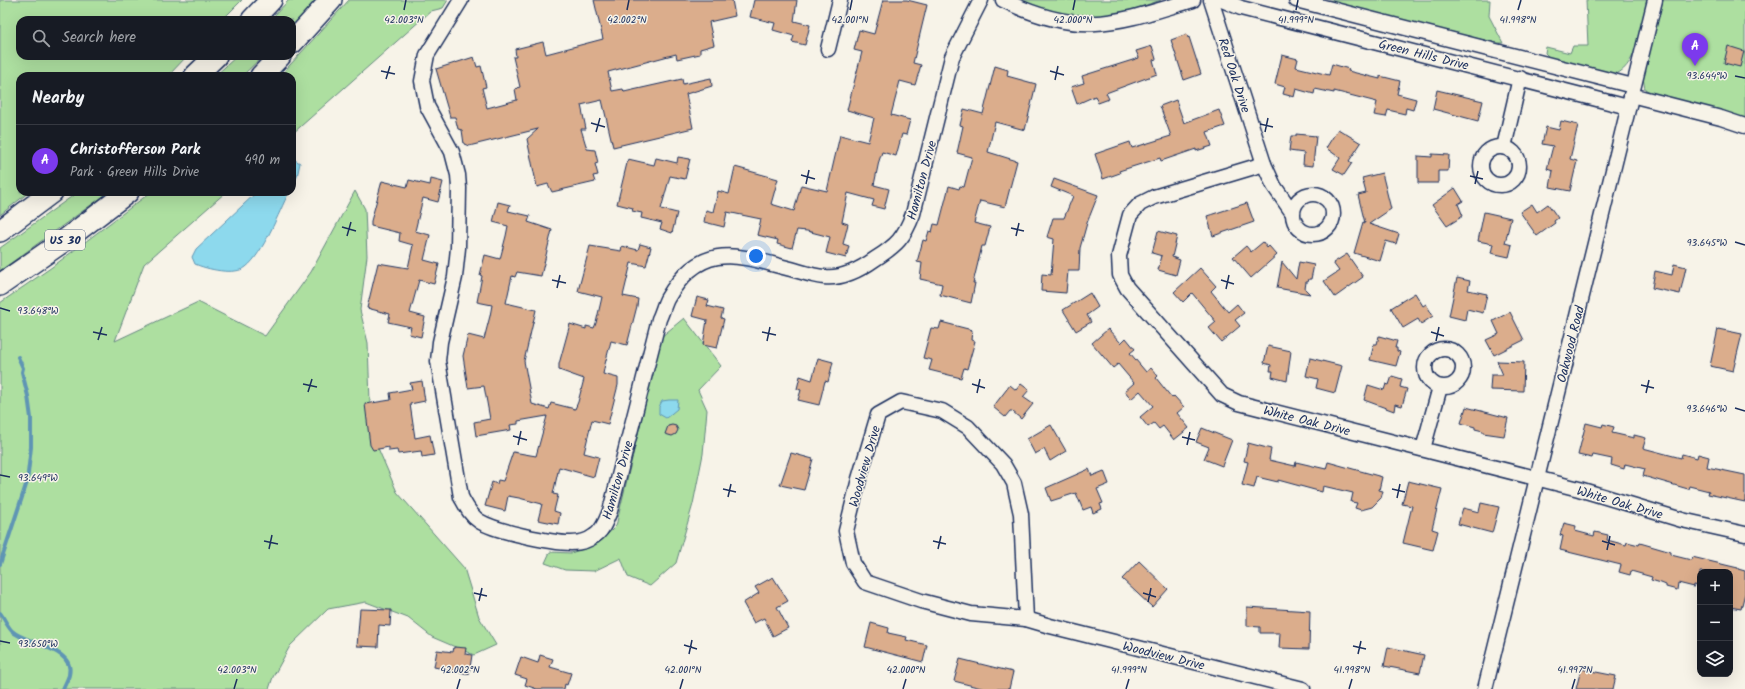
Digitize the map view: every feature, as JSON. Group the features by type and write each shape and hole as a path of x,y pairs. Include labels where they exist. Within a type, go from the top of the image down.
{"highway":[{"path":"296,39 331,0"},
{"path":"256,16 270,1"},
{"path":"199,72 212,60"},
{"path":"265,72 276,60"},
{"path":"0,231 47,196"},
{"name":"US 30","path":"0,285 65,240 123,196"}],"street":[{"name":"Hamilton Drive","path":"461,0 427,55 422,80 427,106 452,152 458,175 460,211 456,277 440,342 438,361 461,497 468,511 478,520 492,528 554,541 571,543 583,541 594,536 603,526 610,511 659,319 667,300 680,280 693,267 726,255 742,256 825,277 842,275 861,269 892,248 906,233 913,214 952,56 981,0"},
{"path":"828,49 840,0"},
{"path":"1003,0 1044,18 1068,23 1096,24 1124,20 1193,0"},
{"name":"Red Oak Drive","path":"1211,0 1264,164 1274,186 1292,212"},
{"name":"Green Hills Drive","path":"1222,0 1241,8 1520,78 1631,96"},
{"name":"Green Hills Drive","path":"1296,0 1631,96 1721,118 1745,126"},
{"name":"Oakwood Road","path":"1485,689 1655,0"},
{"path":"1504,147 1520,78"},
{"name":"White Oak Drive","path":"1264,164 1154,197 1140,204 1130,215 1119,256 1120,275 1127,288 1222,395 1239,403 1537,478 1682,520 1745,534"},
{"path":"1424,449 1440,387"},
{"name":"Woodview Drive","path":"1026,619 1021,514 1014,483 1003,464 968,427 942,411 901,402 878,415 859,479 846,531 853,563 865,582 921,601 971,614 1026,619 1303,689"}],"green space":[{"path":"0,0 242,0 226,16 16,16 16,60 183,60 172,72 16,72 16,196 24,196 0,215"},
{"path":"289,0 317,0 296,23 296,16 274,16"},
{"path":"349,0 448,0 443,8 431,11 296,130 296,72 284,72"},
{"path":"1020,0 1161,0 1114,15 1088,18 1068,16"},
{"path":"1319,0 1490,0 1489,16 1503,43 1496,43"},
{"path":"1586,0 1648,0 1641,32 1633,56 1620,72 1611,75 1549,57 1545,53 1546,47 1570,53 1573,46 1588,46"},
{"path":"1662,0 1745,0 1745,118 1654,95 1645,89 1643,78"},
{"path":"233,60 259,60 246,72 219,72"},
{"path":"355,191 365,209 367,256 360,310 368,343 371,432 397,492 464,568 479,617 496,645 474,655 432,637 408,618 366,602 328,609 290,646 273,677 269,689 0,689 0,303 52,267 146,196 221,196 144,264 115,341 198,302 265,336 311,272"},
{"path":"72,196 103,196 0,271 0,248"},
{"path":"684,318 721,366 698,390 707,410 703,454 693,504 676,563 650,586 628,577 621,558 594,571 565,570 545,563 550,552 571,553 599,543 616,526 661,337"}],"water":[{"path":"296,161 300,163 296,179"},
{"path":"253,196 287,196 258,253 246,267 241,270 220,271 195,264 192,257 196,249"},
{"path":"678,400 677,409 666,418 659,414 659,407 662,401"}],"building":[{"path":"594,0 732,0 735,16 709,22 714,45 700,49 700,54 677,59 676,54 608,72 612,91 623,89 624,92 682,79 683,84 711,78 712,86 686,94 693,128 613,147 602,100 581,105 586,129 581,129 587,149 595,150 598,163 595,164 598,175 593,176 595,182 552,192 548,184 537,187 527,139 538,129 469,146 464,144 462,130 458,129 455,117 450,117 436,69 474,57 477,67 481,66 486,87 482,88 487,108 517,100 515,89 520,87 513,57 516,57 515,49 543,42 546,54 603,39"},
{"path":"754,0 797,0 794,21 810,25 805,45 792,42 794,36 773,30 775,23 750,17"},
{"path":"883,0 907,0 927,5 913,63 921,65 915,85 900,81 891,115 910,120 906,135 902,134 896,156 882,152 879,161 874,185 889,189 884,209 872,206 874,200 848,193 842,222 848,224 843,244 849,246 846,258 826,253 830,237 807,231 797,230 792,248 777,244 778,240 757,235 761,219 727,212 724,227 704,222 706,210 713,212 718,191 729,194 735,167 778,179 771,204 794,211 801,185 827,191 840,135 868,142 874,118 847,110 862,52 854,50 859,30 874,34"},
{"path":"1187,34 1201,74 1184,80 1171,40"},
{"path":"1152,46 1156,59 1153,60 1157,74 1106,93 1109,99 1098,103 1095,96 1077,104 1071,87 1084,83 1082,76 1139,58 1136,51"},
{"path":"1728,46 1744,51 1740,67 1724,63"},
{"path":"1282,55 1298,59 1296,67 1329,75 1332,64 1349,69 1348,71 1380,79 1380,76 1400,81 1397,94 1416,99 1413,110 1406,108 1405,114 1388,110 1386,117 1374,115 1377,102 1334,91 1334,93 1315,89 1314,94 1296,89 1294,97 1283,94 1285,87 1275,84"},
{"path":"995,66 1008,70 1007,76 1036,84 1025,130 995,122 988,152 1017,161 1005,207 980,201 974,223 990,227 985,246 982,246 973,283 975,283 971,303 940,295 942,284 920,279 922,263 917,262 923,240 926,241 929,231 932,232 934,224 939,225 949,186 959,189 960,186 964,187 972,157 957,153 963,126 960,125 964,109 983,114"},
{"path":"1437,90 1483,101 1478,121 1433,109"},
{"path":"1176,100 1184,123 1219,110 1225,126 1207,132 1212,146 1196,151 1196,149 1161,161 1160,158 1119,171 1120,173 1103,179 1095,154 1130,142 1132,148 1171,136 1160,106"},
{"path":"1561,121 1578,125 1570,159 1577,161 1570,191 1550,187 1553,171 1547,169 1553,146 1542,144 1546,127 1559,130"},
{"path":"1338,129 1361,143 1349,161 1352,163 1344,175 1333,169 1340,158 1326,148"},
{"path":"1296,134 1316,136 1313,166 1303,165 1304,153 1289,151 1291,136 1296,136"},
{"path":"1432,154 1449,155 1448,171 1438,171 1438,183 1418,183 1418,156 1432,157"},
{"path":"678,157 690,159 685,179 670,176 661,209 677,213 672,233 660,229 662,223 641,218 642,213 632,211 633,208 617,204 628,159 654,165 656,158 677,163"},
{"path":"1382,173 1391,209 1369,224 1399,234 1396,244 1386,241 1380,261 1354,253 1363,222 1365,223 1358,195 1366,193 1362,178"},
{"path":"431,179 443,182 438,202 423,198 415,231 430,235 424,260 439,264 434,284 419,280 410,313 425,317 421,337 409,334 411,327 388,322 390,314 367,308 378,263 408,268 413,245 399,241 400,233 371,226 371,221 382,181 407,187 409,180 430,185"},
{"path":"1054,179 1098,195 1087,223 1080,248 1079,271 1068,271 1066,293 1041,291 1042,274 1051,275 1054,239 1047,237 1053,218 1064,218 1073,196 1051,187"},
{"path":"1455,188 1463,201 1458,204 1463,216 1447,226 1432,205"},
{"path":"498,202 510,205 508,211 530,216 528,222 552,230 541,276 517,272 515,277 512,276 506,303 536,310 524,361 532,404 549,409 551,403 575,409 584,379 559,370 559,364 570,324 586,329 586,326 594,328 596,323 602,297 578,291 590,246 621,251 622,246 638,250 640,244 651,247 646,266 631,263 623,296 638,299 627,345 611,341 605,364 603,374 618,378 618,385 608,424 592,420 584,453 599,457 594,477 559,467 553,494 558,495 554,511 560,513 558,524 538,520 542,504 519,498 508,496 505,511 485,506 492,482 497,484 498,480 503,481 513,452 536,456 547,416 518,421 518,424 510,425 511,430 476,436 474,422 490,419 484,386 468,388 463,356 468,335 484,339 490,316 492,305 477,302 482,276 480,275 485,255 500,259 506,236 508,226 493,222"},
{"path":"1247,203 1254,222 1213,236 1207,216"},
{"path":"1532,204 1537,212 1548,204 1558,218 1554,221 1555,223 1537,236 1520,212"},
{"path":"1484,212 1511,218 1505,243 1512,245 1509,257 1491,253 1493,244 1478,241"},
{"path":"1158,231 1177,236 1172,257 1180,260 1176,275 1158,270 1162,256 1152,253"},
{"path":"1263,242 1267,248 1269,246 1277,255 1251,278 1233,257 1246,246 1251,252"},
{"path":"1347,254 1363,277 1335,297 1324,281 1339,271 1333,263"},
{"path":"1282,262 1296,279 1299,262 1314,265 1311,279 1306,282 1305,289 1310,294 1277,288"},
{"path":"1674,264 1686,267 1680,294 1652,288 1655,271 1672,275"},
{"path":"1200,268 1216,286 1211,291 1228,312 1237,304 1244,313 1235,320 1240,326 1221,342 1209,328 1216,322 1192,293 1183,302 1174,292"},
{"path":"1457,278 1470,281 1468,290 1487,294 1483,313 1467,309 1465,320 1449,316"},
{"path":"1090,293 1098,307 1087,315 1091,322 1076,331 1063,310"},
{"path":"1415,293 1423,306 1426,304 1433,316 1421,324 1418,319 1403,328 1391,308"},
{"path":"697,297 709,300 707,306 723,310 721,318 724,319 717,348 703,345 707,320 692,316"},
{"path":"1510,312 1524,340 1494,355 1486,340 1499,334 1493,321"},
{"path":"941,322 972,330 971,340 975,341 967,369 964,368 961,378 929,370 932,360 923,358 931,328 939,329"},
{"path":"1108,329 1121,343 1126,338 1135,349 1130,353 1146,372 1151,368 1158,376 1156,378 1172,398 1174,396 1184,407 1177,413 1189,428 1174,440 1163,426 1159,429 1154,423 1148,427 1140,417 1153,406 1140,391 1131,399 1125,391 1134,383 1118,364 1113,368 1092,343"},
{"path":"1718,329 1742,334 1733,371 1710,366"},
{"path":"1379,336 1397,341 1395,348 1397,348 1397,351 1400,352 1396,366 1370,360 1374,344 1377,344"},
{"path":"1268,346 1291,351 1287,381 1272,377 1273,371 1270,371 1271,365 1264,363"},
{"path":"818,358 833,362 828,382 825,381 819,405 798,400 801,390 797,389 800,376 812,380"},
{"path":"1310,358 1342,366 1335,393 1316,388 1318,379 1306,376"},
{"path":"1497,361 1524,362 1523,391 1490,390 1491,375 1503,375"},
{"path":"1392,376 1402,379 1400,387 1407,389 1402,406 1395,404 1394,411 1364,400 1368,385 1384,390 1386,384 1389,385"},
{"path":"422,381 425,401 410,404 415,438 430,435 434,455 422,457 421,451 398,454 397,450 389,451 389,447 373,450 370,445 365,404 391,400 390,393 412,389 410,383"},
{"path":"1021,384 1029,390 1023,397 1033,404 1021,419 1012,411 1010,411 1005,417 993,407 1010,385 1016,390"},
{"path":"1466,407 1508,418 1504,436 1483,433 1483,431 1475,429 1475,427 1461,423"},
{"path":"1586,423 1602,427 1603,424 1614,427 1612,433 1634,438 1634,435 1646,438 1643,448 1681,458 1682,454 1697,458 1698,454 1709,457 1707,467 1745,475 1745,502 1708,494 1709,491 1689,486 1688,489 1643,476 1645,469 1625,464 1624,469 1611,465 1612,459 1593,455 1592,458 1578,455"},
{"path":"1051,425 1066,451 1050,461 1044,449 1035,454 1027,439"},
{"path":"668,426 676,426 678,430 676,434 672,436 665,434"},
{"path":"1202,428 1232,440 1222,466 1204,459 1209,447 1196,442"},
{"path":"1248,443 1271,449 1269,460 1295,466 1296,462 1326,469 1328,462 1382,477 1379,490 1383,491 1381,498 1372,507 1361,510 1355,508 1357,503 1351,502 1353,493 1323,486 1322,492 1278,480 1278,482 1257,477 1254,488 1242,485 1248,462 1244,461"},
{"path":"791,453 813,459 804,490 780,485"},
{"path":"1089,469 1092,476 1104,471 1109,484 1097,489 1103,503 1100,504 1102,509 1093,513 1091,507 1083,510 1076,493 1051,501 1046,488"},
{"path":"1408,481 1442,489 1432,529 1438,531 1433,550 1403,543 1412,506 1402,504"},
{"path":"1481,503 1499,507 1492,533 1458,524 1463,508 1479,512"},
{"path":"1564,523 1576,526 1575,531 1594,536 1595,532 1608,535 1607,540 1626,545 1627,542 1639,545 1640,543 1671,552 1671,555 1691,560 1692,557 1738,568 1745,571 1745,593 1741,609 1733,608 1733,569 1697,569 1697,586 1694,585 1694,587 1678,583 1677,590 1651,580 1652,577 1631,571 1630,575 1619,572 1621,565 1560,550 1563,536 1560,535"},
{"path":"1139,561 1168,589 1152,607 1122,579"},
{"path":"773,577 788,601 777,607 788,628 773,636 764,618 754,623 743,603 759,593 755,587"},
{"path":"1247,607 1310,611 1309,649 1279,648 1280,633 1260,633 1260,627 1247,626"},
{"path":"360,609 391,610 390,626 379,625 378,647 357,646"},
{"path":"871,623 889,628 888,633 907,637 906,640 927,645 923,662 865,647"},
{"path":"454,647 466,648 465,654 472,655 469,674 434,667 437,650 453,652"},
{"path":"1388,647 1424,655 1420,673 1384,666"},
{"path":"540,655 553,659 550,667 571,673 564,689 537,689 525,685 527,679 515,675 521,657 538,663"},
{"path":"960,659 1013,672 1009,689 985,689 954,681"},
{"path":"1581,669 1616,676 1613,689 1576,689"}],"waterway":[{"path":"0,564 27,482 31,447 31,418 28,396 22,372 23,368 18,357"},
{"path":"0,613 12,631 18,636 48,648 65,659 69,666 69,675 63,689"}],"place":[{"name":"Christofferson Park","path":"1695,66"}]}
